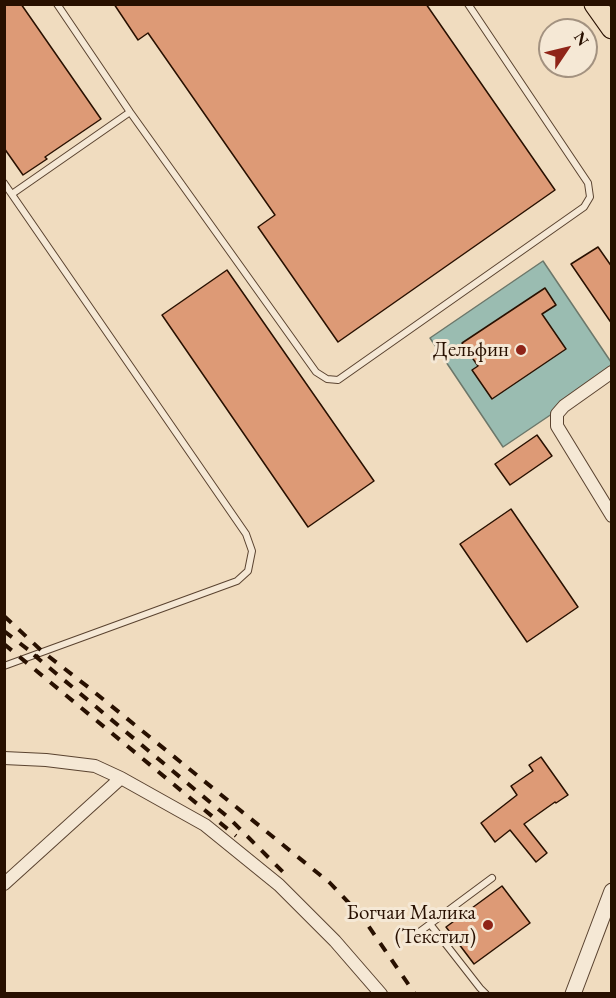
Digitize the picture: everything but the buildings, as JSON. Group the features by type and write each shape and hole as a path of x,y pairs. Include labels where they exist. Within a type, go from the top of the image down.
{"highway":[{"path":"595,4 612,28"}],"street":[{"path":"612,372 564,406 557,414 557,426 612,516"},
{"path":"4,758 95,766 205,825 279,885 335,941 381,993"},
{"path":"4,885 121,778"},
{"path":"573,993 612,891"}],"lane":[{"path":"57,4 130,112 316,372 327,379 338,380 584,207 590,197 588,183 468,4"},
{"path":"12,194 130,112"},
{"path":"4,183 246,534 252,551 248,571 237,581 4,666"},
{"path":"418,933 492,878"},
{"path":"430,924 486,993"}],"water":[{"name":"Дельфин","path":"543,261 611,362 611,374 503,447 430,338"}],"railway":[{"path":"4,616 43,652 330,883 363,918 415,994"},
{"path":"4,631 39,658"},
{"path":"4,644 236,836"},
{"path":"34,655 229,818 289,878"}],"place":[{"name":"Дельфин","path":"521,350"},
{"name":"Богчаи Малика (Текстил)","path":"488,925"}]}
